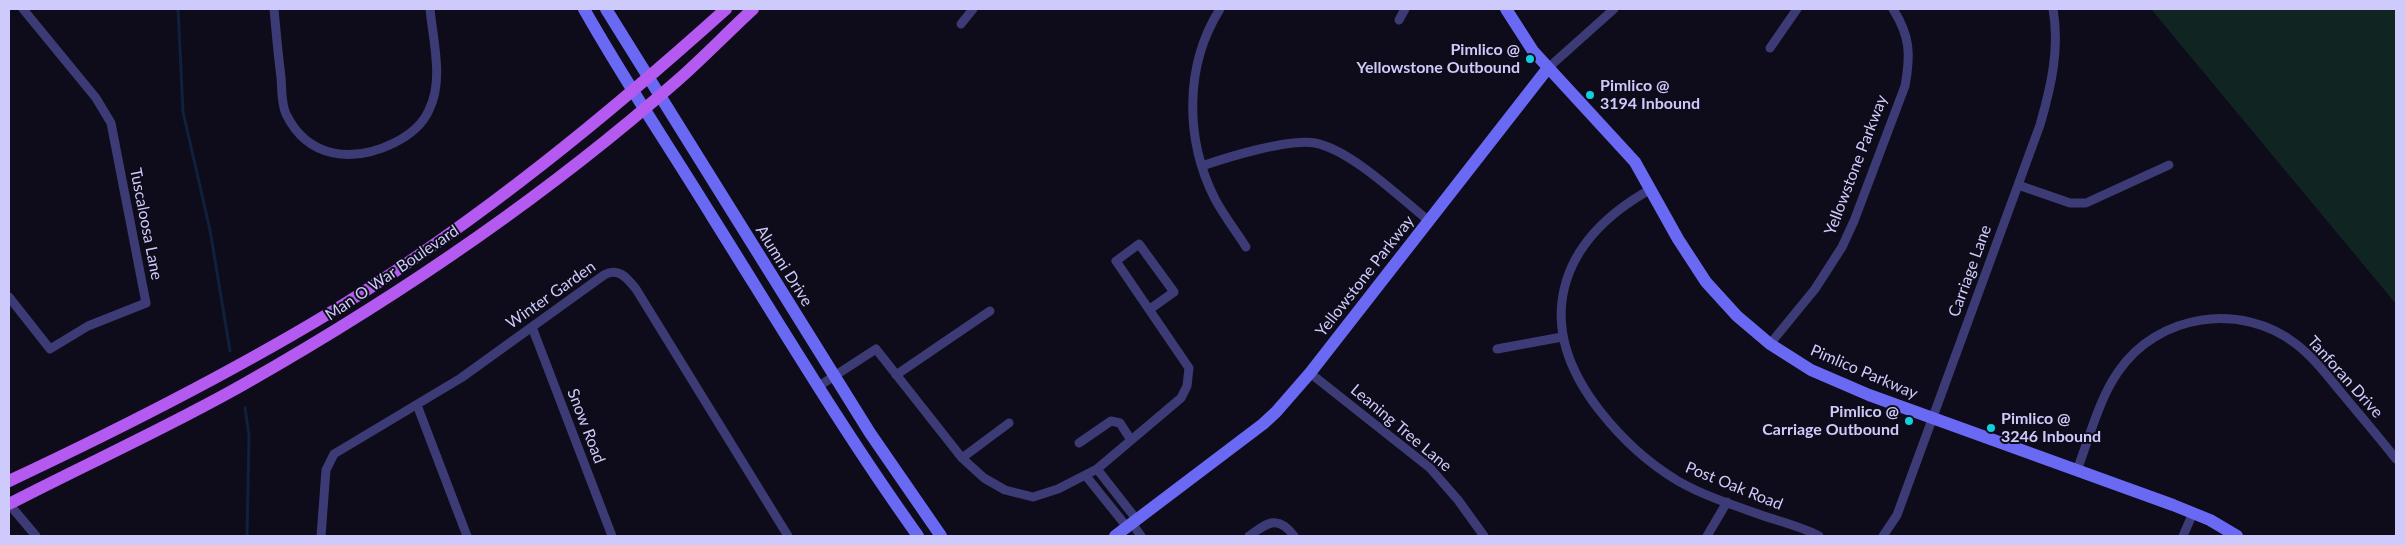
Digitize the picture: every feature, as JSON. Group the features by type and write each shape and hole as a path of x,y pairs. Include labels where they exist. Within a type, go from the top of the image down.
{"main road":[{"name":"Man O War Boulevard","path":"9,481 162,408 224,375 345,303 505,192 634,91 726,9"},
{"name":"Man O War Boulevard","path":"9,504 202,407 333,332 408,284 522,205 659,95 754,9"}],"street":[{"name":"Tuscaloosa Lane","path":"9,297 50,349 88,326 146,302 111,123 96,98 23,9"},
{"path":"274,9 286,113 300,135 312,144 325,151 352,156 369,153 399,140 412,132 429,111 435,93 436,72 430,9"},
{"path":"584,9 643,108 819,386 890,497 918,536"},
{"name":"Alumni Drive","path":"606,9 834,376 900,478 941,536"},
{"path":"961,24 973,9"},
{"path":"1220,9 1203,44 1195,74 1193,93 1194,134 1202,166 1216,200 1246,247"},
{"path":"1399,20 1405,9"},
{"name":"Pimlico Parkway","path":"1506,9 1533,51 1616,138 1636,162 1678,239 1706,282 1737,316 1788,357 1829,378 2193,513 2237,536"},
{"name":"Yellowstone Parkway","path":"1115,536 1263,424 1276,412 1310,373 1548,68 1614,9"},
{"path":"1770,48 1797,9"},
{"name":"Yellowstone Parkway","path":"1770,344 1815,289 1842,247 1854,221 1905,86 1909,67 1908,37 1893,9"},
{"name":"Carriage Lane","path":"1883,536 1896,515 2040,126 2053,71 2056,48 2053,9"},
{"path":"1202,166 1222,159 1294,143 1313,142 1330,147 1347,156 1429,221"},
{"path":"2018,185 2070,203 2086,203 2169,165"},
{"name":"Post Oak Road","path":"1652,189 1615,213 1599,228 1574,262 1562,295 1562,337 1572,367 1583,387 1613,428 1646,459 1678,480 1727,502 1819,536"},
{"path":"819,386 876,349 962,458 984,478 1005,490 1033,497 1086,476 1097,469 1181,398 1187,386 1189,368 1116,260 1139,244 1174,292 1150,309"},
{"name":"Winter Garden","path":"321,536 326,470 331,458 342,448 417,405 532,327 604,275 613,271 622,274 636,289 788,536"},
{"path":"896,375 990,311"},
{"name":"Tanforan Drive","path":"2077,470 2107,391 2126,361 2150,340 2169,329 2207,319 2230,319 2248,322 2274,331 2296,343 2320,367 2396,458"},
{"name":"Snow Road","path":"532,327 612,536"},
{"path":"1497,349 1562,337"},
{"name":"Leaning Tree Lane","path":"1310,373 1430,468 1458,500 1484,536"},
{"path":"417,405 467,536"},
{"path":"1079,443 1111,421 1120,423 1131,440"},
{"path":"962,458 1009,423"},
{"path":"1097,469 1142,536"},
{"path":"1086,476 1132,523"},
{"path":"1707,536 1727,502"},
{"path":"9,504 36,536"},
{"path":"2183,536 2193,513"},
{"path":"1249,536 1264,525 1277,523 1284,525 1294,536"}],"green space":[{"path":"2151,9 2396,9 2396,304"}],"waterway":[{"path":"178,9 183,112 210,230 230,351"},
{"path":"245,408 249,435 247,536"}],"place":[{"name":"Pimlico @ Yellowstone Outbound","path":"1530,59"},
{"name":"Pimlico @ 3194 Inbound","path":"1590,95"},
{"name":"Pimlico @ Carriage Outbound","path":"1909,421"},
{"name":"Pimlico @ 3246 Inbound","path":"1991,428"}]}
